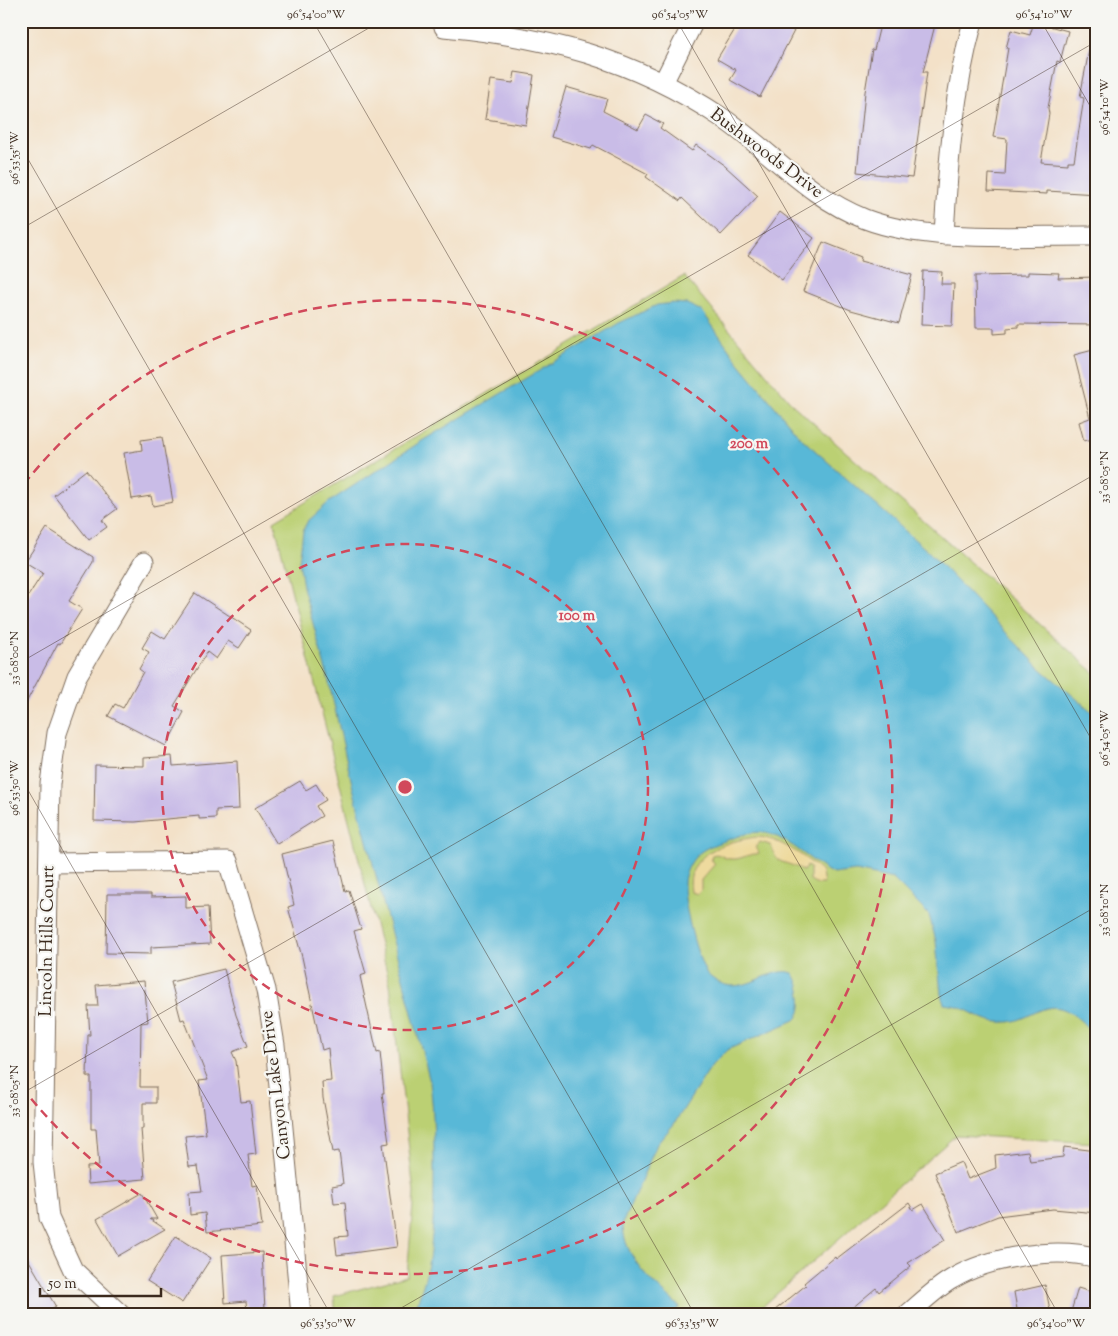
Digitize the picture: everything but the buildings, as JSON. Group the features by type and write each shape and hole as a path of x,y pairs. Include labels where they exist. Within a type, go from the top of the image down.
{"street":[{"path":"663,83 694,21"},
{"path":"944,235 949,148 965,49 973,21"},
{"name":"Bushwoods Drive","path":"444,24 551,42 626,66 663,83 720,116 753,140 811,190 840,208 899,230 944,235 1097,236"},
{"name":"Lincoln Hills Court","path":"122,1315 73,1270 48,1218 43,1162 50,784 57,733 77,676 144,562"},
{"name":"Canyon Lake Drive","path":"50,863 228,861 266,990 275,1045 301,1315"},
{"path":"907,1315 952,1279 990,1263 1037,1254 1080,1253 1097,1258"}],"green space":[{"path":"684,276 793,405 1097,675 1097,1143 956,1135 753,1315 336,1315 334,1296 407,1276 414,1193 390,984 274,521"}],"sand":[{"path":"756,837 773,840 800,854 822,872 824,884 817,884 810,880 810,868 807,866 803,871 779,861 770,845 760,842 756,847 759,853 756,854 735,859 728,859 717,854 712,855 711,859 715,864 701,880 701,891 698,894 691,892 691,879 694,868 701,859 720,846"}],"water":[{"path":"687,304 702,311 739,363 800,437 931,554 1040,668 1097,716 1097,1044 1082,1022 1070,1012 1059,1008 1040,1010 1010,1022 998,1022 982,1018 957,1006 944,1004 941,995 936,941 929,915 893,879 856,871 833,874 778,837 764,833 747,834 711,846 700,852 692,862 685,876 684,884 690,924 698,953 706,972 718,982 730,986 749,983 776,973 793,973 800,990 801,1004 795,1020 727,1050 712,1065 674,1124 657,1144 623,1222 624,1235 634,1259 660,1290 680,1307 669,1315 424,1315 416,1307 426,1274 433,1225 434,1139 430,1082 352,784 328,678 303,587 299,561 303,531 307,522 329,502 420,442 619,323 657,305"}]}
